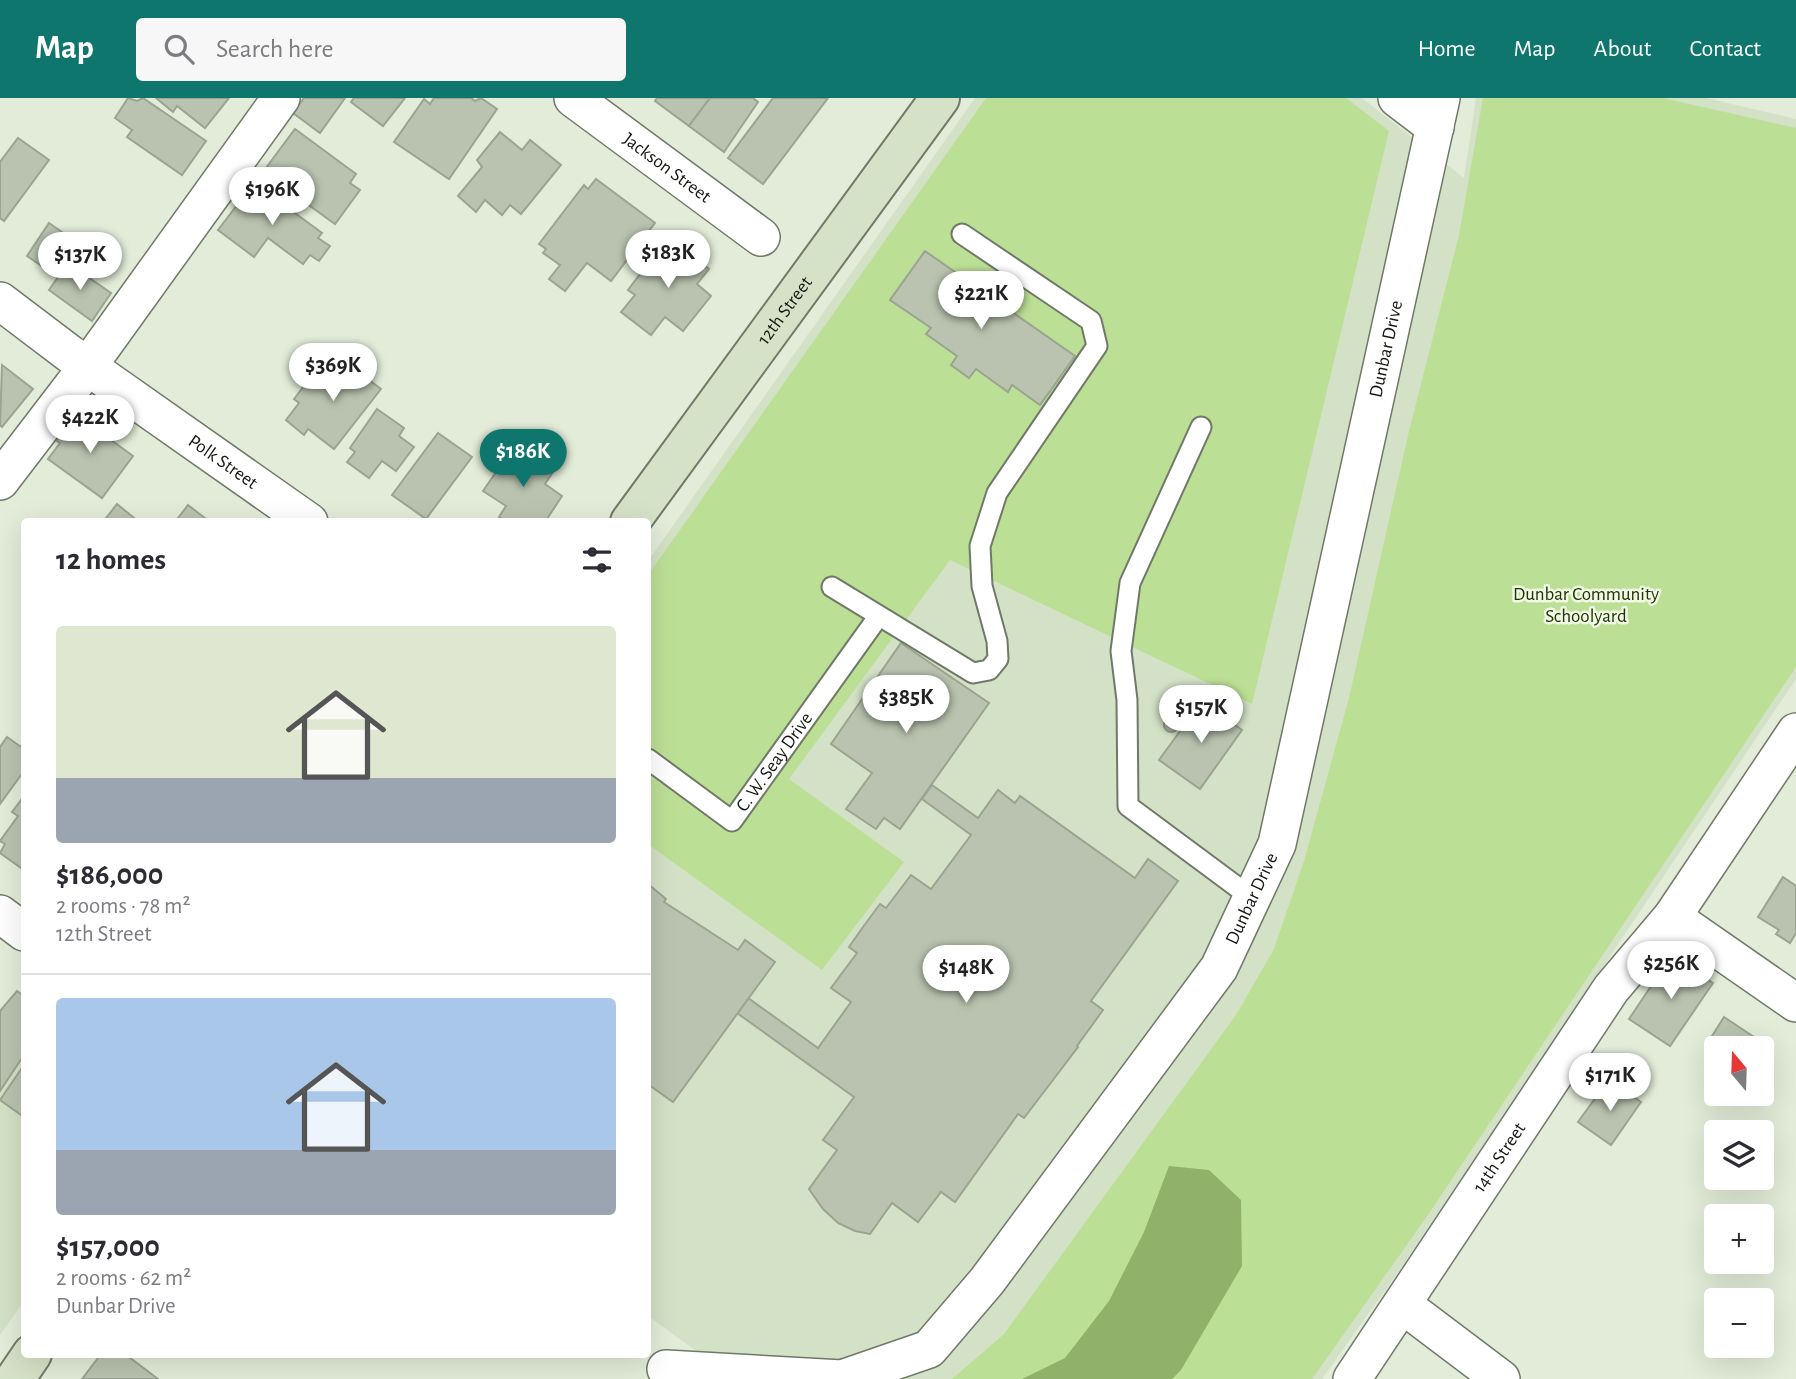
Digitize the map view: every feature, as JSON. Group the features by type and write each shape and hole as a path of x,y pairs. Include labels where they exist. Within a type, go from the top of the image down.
{"main road":[{"name":"12th Street","path":"633,518 940,98"},
{"path":"15,1379 30,1358"}],"street":[{"path":"0,481 88,366 281,98"},
{"name":"Jackson Street","path":"573,98 761,237"},
{"path":"1397,98 1438,112"},
{"name":"Dunbar Drive","path":"661,1367 842,1379 929,1349 987,1281 1219,968 1277,844 1438,112"},
{"name":"Polk Street","path":"0,301 303,518"},
{"name":"14th Street","path":"1352,1379 1611,989 1672,917 1796,732"},
{"path":"0,914 21,930"},
{"path":"1672,917 1796,1003"},
{"path":"1403,1305 1501,1379"}],"lane":[{"path":"832,587 973,673 989,670 998,659 997,641 982,586 980,547 997,492 1097,346 1091,321 962,234"},
{"path":"1201,427 1130,583 1121,651 1127,700 1128,806 1252,898"},
{"name":"C. W. Seay Drive","path":"651,761 732,821 878,617"}],"shaded area":[{"path":"975,98 1362,98 1464,178 1476,98 1706,98 1796,119 1796,679 1394,1278 1322,1379 735,1379 651,1318 651,557"},
{"path":"21,1058 21,1305 0,1335 0,1089"}],"green space":[{"path":"986,98 1346,98 1389,131 1252,704 950,560 789,779 904,862 822,970 651,846 651,571"},
{"name":"Dunbar Community Schoolyard","path":"1483,98 1663,98 1796,128 1796,667 1430,1212 1312,1379 952,1379 1004,1334 1236,1015 1274,949 1304,861 1349,698 1409,431 1459,235"},
{"path":"1169,1166 1209,1170 1241,1200 1242,1266 1181,1370 1172,1379 1022,1379 1065,1358 1109,1301 1144,1232"}],"building":[{"path":"128,98 137,101 143,98 206,141 182,175 127,137 132,130 115,118"},
{"path":"156,98 229,98 205,128 177,106 173,112"},
{"path":"304,98 345,98 320,133 293,113"},
{"path":"354,98 405,98 383,126 351,102"},
{"path":"434,98 471,98 475,101 481,98 497,109 449,179 394,142 424,99 430,104"},
{"path":"657,98 710,98 689,126 655,101"},
{"path":"710,98 753,98 758,102 724,152 689,126"},
{"path":"773,98 828,98 763,184 728,158"},
{"path":"295,129 356,174 350,183 360,190 335,224 263,172"},
{"path":"500,132 522,150 530,140 561,165 521,214 510,205 502,215 485,200 476,212 458,196 482,167 477,160"},
{"path":"18,138 49,160 4,221 0,218 0,162"},
{"path":"596,179 655,223 611,281 587,263 565,291 549,279 560,265 543,253 546,249 539,244 584,185 588,189"},
{"path":"254,183 322,233 318,238 330,246 319,261 310,255 303,264 268,238 254,257 218,230"},
{"path":"49,223 102,260 89,279 68,263 58,277 27,256"},
{"path":"673,241 709,269 697,284 711,296 683,331 665,317 651,335 621,312 635,295 628,290 662,245 666,249"},
{"path":"925,251 1075,356 1040,405 1012,385 1008,392 976,369 969,378 951,365 957,356 926,334 931,328 890,300"},
{"path":"68,263 111,293 92,321 49,290"},
{"path":"333,360 341,367 345,362 381,389 334,449 308,429 304,435 286,420 299,403 294,399 314,373 320,377"},
{"path":"2,365 33,389 2,427 0,425"},
{"path":"82,409 104,426 100,432 133,456 102,498 48,459 60,443 57,441"},
{"path":"377,409 404,428 399,436 414,447 396,471 382,461 369,478 347,462 355,452 350,448"},
{"path":"438,433 472,457 427,518 392,495"},
{"path":"514,446 553,472 545,484 562,496 548,518 501,518 506,506 483,491"},
{"path":"117,504 134,518 106,518"},
{"path":"188,505 205,518 178,518"},
{"path":"901,643 989,703 900,829 884,818 876,829 846,809 872,773 831,744"},
{"path":"1202,701 1242,730 1200,789 1159,760"},
{"path":"1171,718 1176,720 1176,730 1171,732 1166,730 1164,725 1166,720"},
{"path":"7,737 21,747 21,775 0,804 0,747"},
{"path":"932,785 978,818 998,790 1015,803 1020,796 1135,878 1148,859 1178,881 1091,1001 1103,1010 1078,1047 1024,1118 1018,1114 955,1202 941,1192 918,1222 892,1203 870,1234 838,1223 823,1209 809,1189 837,1150 823,1140 854,1097 737,1013 748,998 818,1048 851,1002 831,988 857,953 849,947 863,927 880,904 886,908 911,875 931,889 971,835 922,799"},
{"path":"21,800 21,868 0,853 5,844 0,841 18,816 12,812"},
{"path":"1783,877 1796,886 1796,933 1790,943 1776,934 1779,930 1758,917"},
{"path":"651,886 666,899 664,902 738,950 745,940 775,962 673,1102 651,1086"},
{"path":"1672,955 1713,983 1670,1046 1629,1019"},
{"path":"17,991 21,994 21,1060 0,1091 0,1011"},
{"path":"1724,1017 1752,1036 1712,1036"},
{"path":"21,1069 21,1115 0,1100"},
{"path":"1612,1081 1641,1102 1611,1145 1578,1122 1599,1093 1602,1096"},
{"path":"98,1358 130,1358 158,1379 82,1379"}]}
